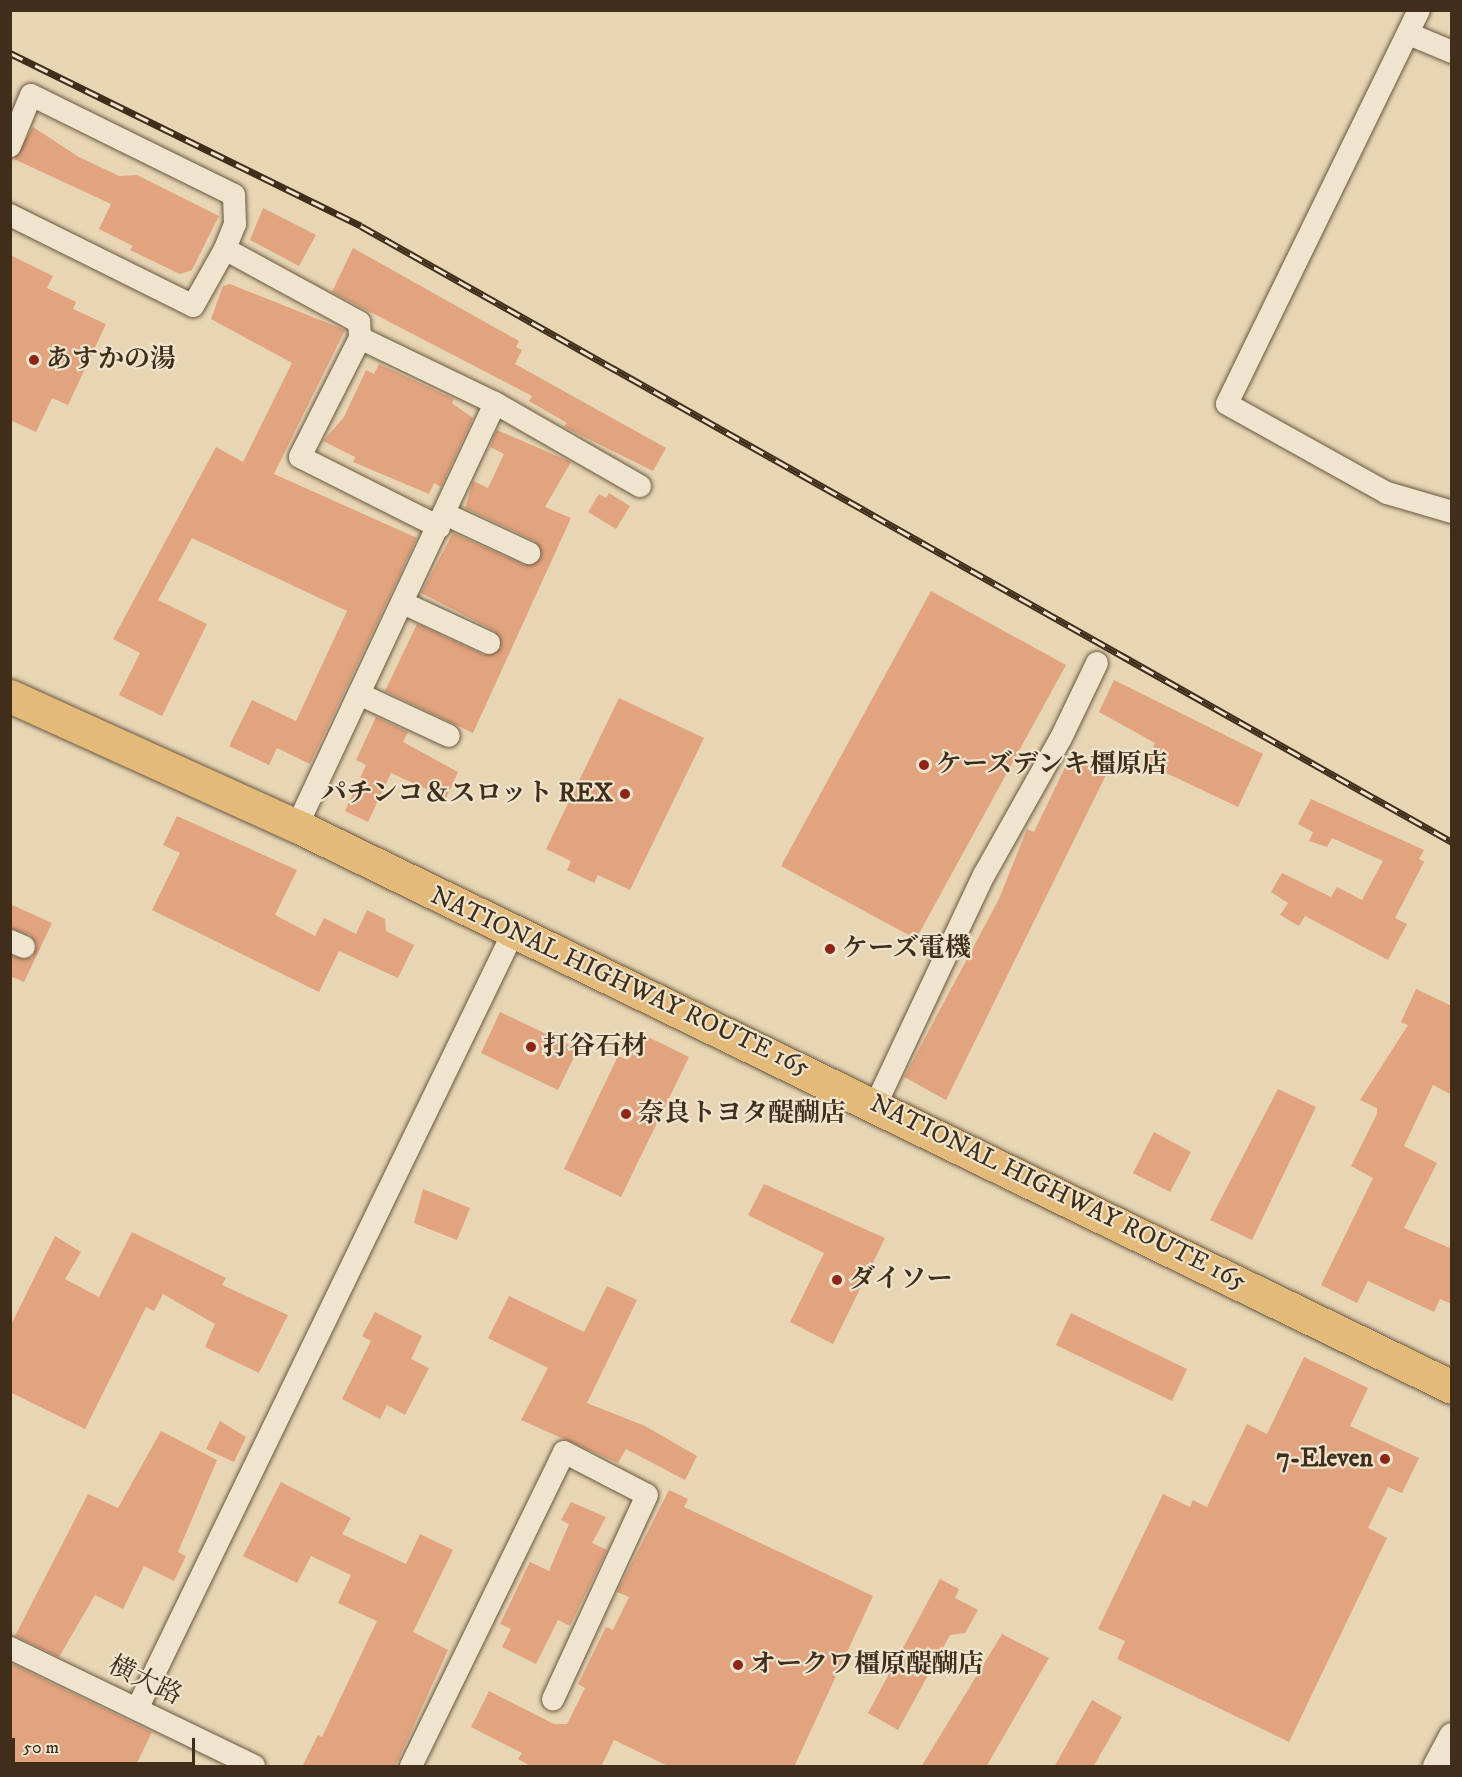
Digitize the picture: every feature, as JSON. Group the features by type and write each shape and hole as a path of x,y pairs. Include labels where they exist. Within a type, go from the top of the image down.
{"highway":[{"name":"NATIONAL HIGHWAY ROUTE 165","path":"10,696 297,826 513,933 876,1104 1452,1387"}],"street":[{"path":"1419,10 1227,404 1386,492 1452,512"},
{"path":"1409,34 1452,51"},
{"path":"10,146 31,95 234,195 235,224 225,249 193,306 10,215"},
{"path":"225,249 359,322 360,338 300,457 442,520 529,553"},
{"path":"360,338 495,403 640,486"},
{"path":"297,826 495,403"},
{"path":"403,603 489,643"},
{"path":"876,1104 984,875 1061,738 1096,663"},
{"path":"360,694 449,736"},
{"path":"137,1709 513,933"},
{"path":"411,1767 564,1452 647,1495 553,1699"},
{"name":"横大路","path":"10,1648 254,1767"},
{"path":"1436,1767 1452,1736"}],"building":[{"path":"33,127 79,157 119,176 137,175 219,216 192,270 180,274 130,250 133,246 99,229 111,204 14,159"},
{"path":"263,208 316,235 299,266 250,240"},
{"path":"353,248 519,341 516,347 522,350 515,364 666,448 653,471 564,427 567,423 529,401 532,396 332,292"},
{"name":"あすかの湯","path":"10,255 53,276 47,288 76,302 73,309 106,324 68,405 52,398 36,432 10,420"},
{"path":"230,284 345,330 274,474 417,538 310,764 277,748 269,765 229,746 252,700 296,721 347,611 192,538 158,600 207,624 162,716 119,695 140,653 113,639 216,447 243,462 292,363 211,319 223,286"},
{"path":"379,364 454,399 452,403 473,418 441,487 434,483 429,494 353,462 355,457 323,441 344,417 366,370 374,374"},
{"path":"497,430 571,462 545,507 571,518 473,733 385,691 417,624 484,655 501,648 495,631 421,593 453,533 524,565 541,558 535,541 465,508 473,481 488,488 504,454 490,447"},
{"path":"609,493 630,506 616,529 588,512 599,494 606,498"},
{"name":"ケーズデンキ橿原店","path":"931,591 1066,665 916,939 781,866"},
{"path":"1114,680 1263,754 1238,807 1145,763 1155,743 1099,712"},
{"name":"パチンコ＆スロット REX","path":"619,698 704,738 630,890 598,875 594,883 567,870 571,861 546,849"},
{"path":"376,717 408,732 403,742 458,772 446,798 391,773 368,822 345,811 366,765 356,760"},
{"path":"1070,757 1106,775 946,1100 904,1077 999,899 1027,829 1034,832"},
{"path":"1311,799 1424,850 1419,859 1424,862 1395,918 1407,924 1388,960 1305,916 1299,926 1280,915 1288,903 1271,892 1282,873 1331,897 1337,887 1362,900 1383,861 1332,838 1327,847 1309,841 1313,832 1298,824"},
{"path":"177,816 297,870 275,915 315,936 324,918 356,934 367,910 385,919 386,931 414,945 398,978 339,951 319,992 152,910 180,853 163,845"},
{"path":"10,904 52,923 24,982 10,976 10,956 32,958 37,945 30,935 10,928"},
{"path":"1416,989 1452,1006 1452,1095 1433,1085 1404,1146 1437,1163 1404,1228 1452,1249 1452,1304 1440,1299 1434,1312 1368,1281 1357,1303 1321,1285 1373,1178 1351,1166 1377,1114 1377,1108 1360,1100 1408,1025 1401,1022"},
{"name":"打谷石材","path":"500,1012 578,1049 558,1090 481,1053"},
{"name":"奈良トヨタ醍醐店","path":"640,1033 689,1057 621,1197 564,1169 618,1056 628,1060"},
{"path":"1278,1089 1316,1107 1252,1240 1210,1220"},
{"path":"1154,1132 1191,1152 1170,1192 1133,1173"},
{"name":"ダイソー","path":"764,1184 885,1238 833,1344 790,1322 824,1253 748,1215"},
{"path":"423,1189 470,1208 457,1240 414,1223"},
{"path":"132,1232 226,1278 222,1285 288,1315 259,1373 205,1347 215,1324 163,1294 154,1311 146,1307 85,1429 10,1392 10,1327 55,1236 81,1252 65,1279 99,1297"},
{"path":"607,1286 637,1300 587,1403 645,1426 697,1456 685,1480 626,1449 618,1463 521,1420 548,1368 488,1338 509,1296 584,1332"},
{"path":"375,1312 422,1336 411,1359 429,1368 405,1415 387,1405 380,1419 342,1399 371,1341 362,1336"},
{"path":"1071,1313 1187,1369 1172,1401 1056,1345"},
{"path":"1304,1357 1368,1388 1350,1426 1419,1458 1402,1493 1388,1487 1368,1528 1387,1538 1289,1742 1117,1659 1125,1641 1098,1629 1163,1494 1190,1507 1193,1500 1207,1507 1247,1424 1267,1434"},
{"path":"220,1421 246,1437 234,1462 206,1449"},
{"path":"161,1431 217,1460 178,1552 186,1556 174,1581 144,1566 123,1609 95,1595 59,1657 15,1636 88,1494 118,1508"},
{"path":"281,1482 351,1518 342,1534 406,1564 420,1534 453,1550 413,1632 448,1650 395,1767 302,1767 318,1735 322,1737 377,1621 338,1603 351,1575 311,1556 297,1583 243,1556"},
{"name":"オークワ橿原醍醐店","path":"669,1490 688,1499 684,1507 873,1596 794,1767 670,1767 614,1740 601,1767 532,1767 518,1759 522,1753 471,1727 489,1691 554,1724 567,1724 585,1688 578,1684 606,1627 613,1630 629,1597 617,1592"},
{"path":"571,1502 606,1517 592,1543 607,1550 570,1626 558,1620 536,1664 502,1647 511,1629 500,1624 530,1562 549,1571 569,1524 561,1520"},
{"path":"940,1579 959,1589 955,1598 978,1610 965,1633 950,1635 898,1730 868,1713"},
{"path":"1002,1634 1049,1658 986,1767 921,1767"},
{"path":"10,1663 152,1732 135,1767 10,1767"},
{"path":"1092,1700 1122,1717 1093,1767 1054,1767"}],"railway":[{"path":"10,53 361,226 1452,842"}],"place":[{"name":"あすかの湯","path":"34,360"},
{"name":"ケーズデンキ橿原店","path":"924,765"},
{"name":"パチンコ＆スロット REX","path":"625,794"},
{"name":"ケーズ電機","path":"830,949"},
{"name":"打谷石材","path":"531,1047"},
{"name":"奈良トヨタ醍醐店","path":"626,1114"},
{"name":"ダイソー","path":"837,1280"},
{"name":"7-Eleven","path":"1385,1459"},
{"name":"オークワ橿原醍醐店","path":"738,1665"}]}
